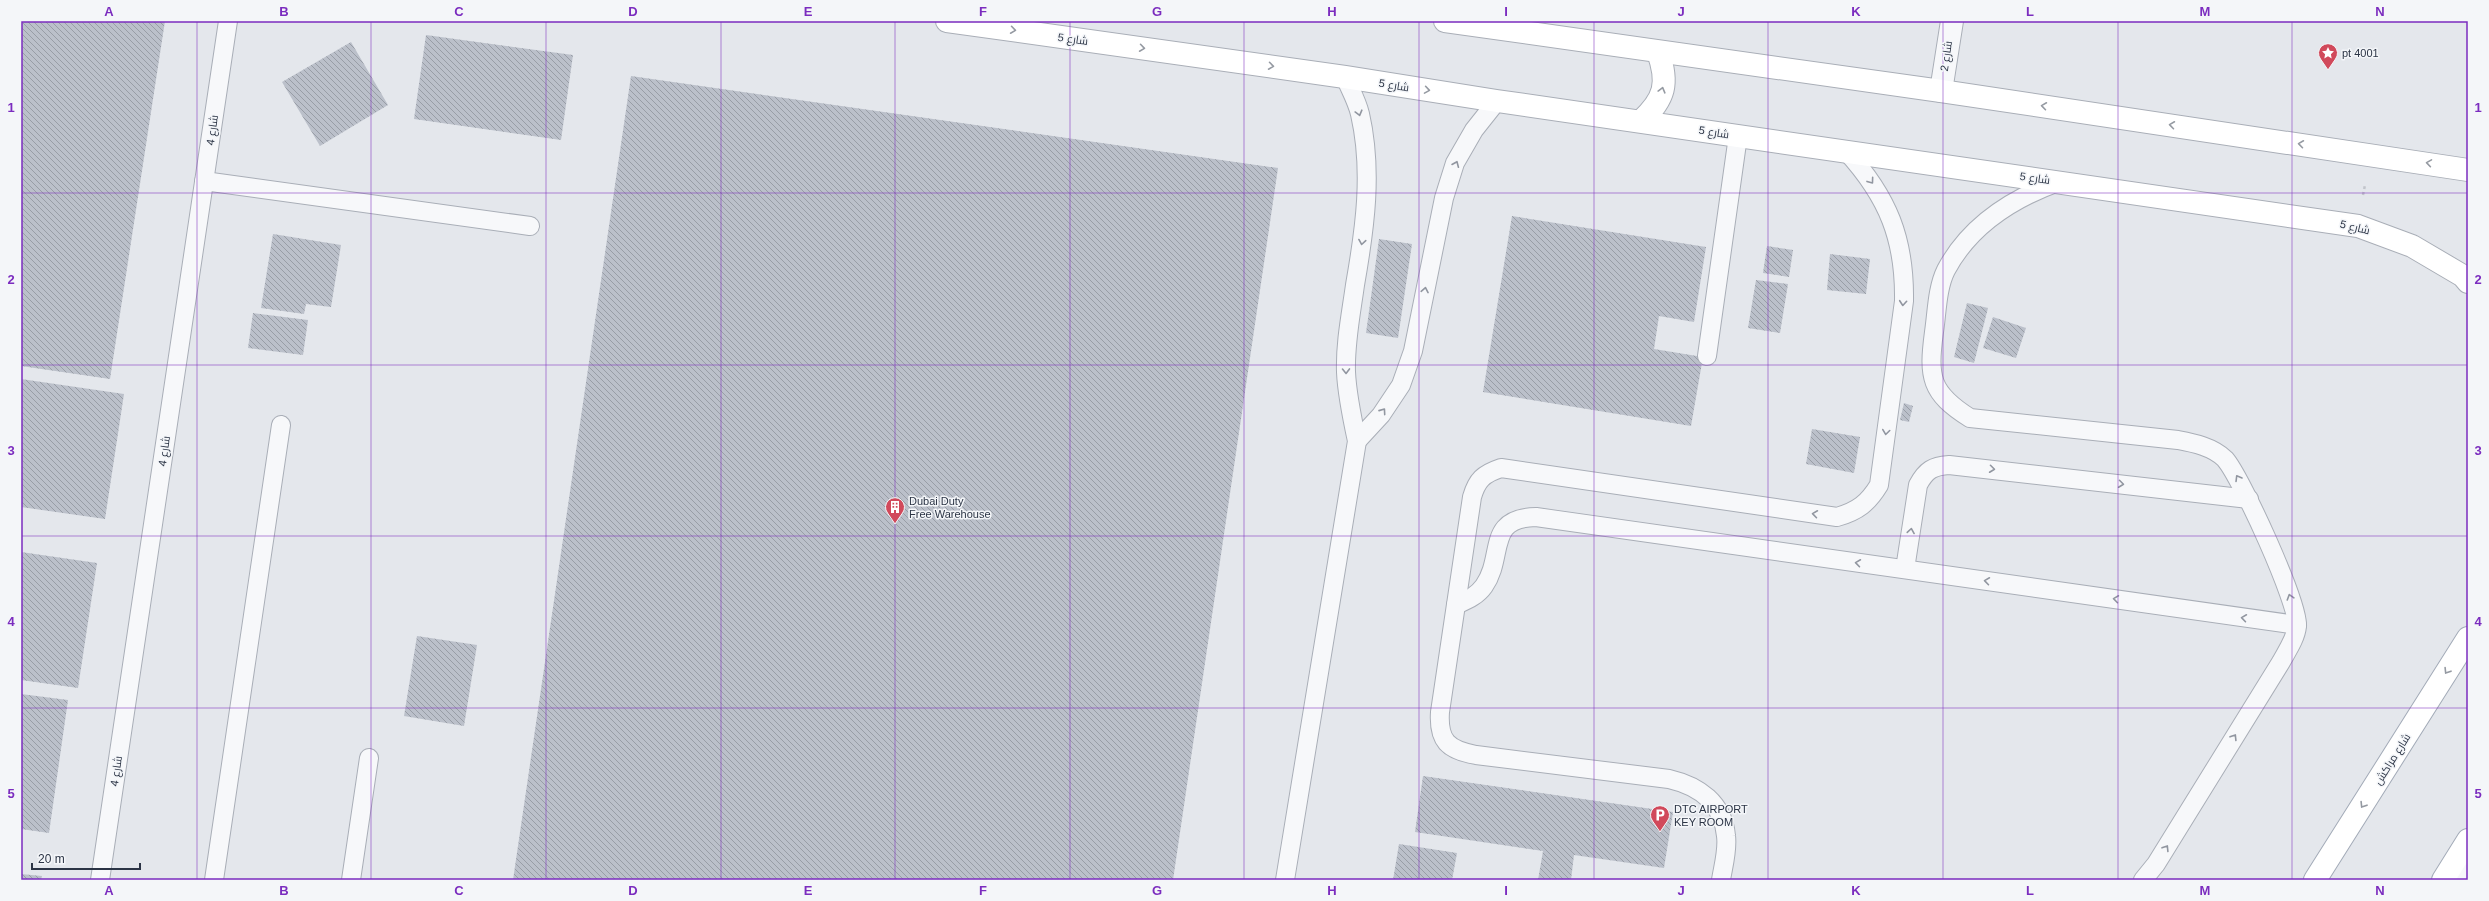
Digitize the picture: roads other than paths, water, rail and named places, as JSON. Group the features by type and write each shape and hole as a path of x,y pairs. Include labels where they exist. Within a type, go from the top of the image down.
{"street":[{"name":"شارع 5","path":"947,21 1345,77 1497,101 2358,226 2412,246 2463,276 2468,282"},
{"path":"1445,21 1500,25 1658,52 1941,91 2370,154 2468,170"},
{"name":"شارع 2","path":"1941,91 1952,21"},
{"path":"1641,121 1655,108 1664,90 1665,71 1658,52"},
{"name":"شارع مراكش","path":"2315,880 2468,638"},
{"path":"2443,880 2464,847"}],"lane":[{"name":"شارع 4","path":"100,880 228,21"},
{"path":"1285,880 1357,441 1350,406 1346,358 1347,337 1363,236 1367,187 1366,149 1359,112 1345,77"},
{"path":"1357,441 1382,415 1401,385 1414,351 1444,198 1456,163 1474,130 1497,101"},
{"path":"1707,356 1738,136"},
{"path":"1721,880 1726,837 1718,810 1706,795 1688,784 1669,779 1476,755 1460,752 1446,742 1439,728 1440,712 1472,497 1476,483 1486,473 1500,468 1837,517 1855,512 1869,501 1879,485 1904,302 1904,277 1896,230 1887,208 1876,188 1846,151"},
{"path":"204,181 530,226"},
{"path":"2058,182 2032,191 2007,204 1985,221 1966,241 1946,270 1940,290 1930,361 1935,385 1949,405 1970,418 2178,440 2202,445 2224,458 2239,478 2249,499 2291,596 2297,625 2292,642 2281,662 2156,864 2143,880"},
{"path":"214,880 281,425"},
{"path":"1905,569 1918,485 1925,473 1936,465 1949,464 2249,499"},
{"path":"1456,605 1472,598 1484,586 1492,571 1497,541 1506,527 1520,518 1536,517 2297,625"},
{"path":"351,880 369,758"},
{"path":"2459,880 2464,847"}],"place":[{"name":"pt 4001","path":"2328,70"},
{"name":"Dubai Duty Free Warehouse","path":"895,524"},
{"name":"DTC AIRPORT KEY ROOM","path":"1660,832"}]}
